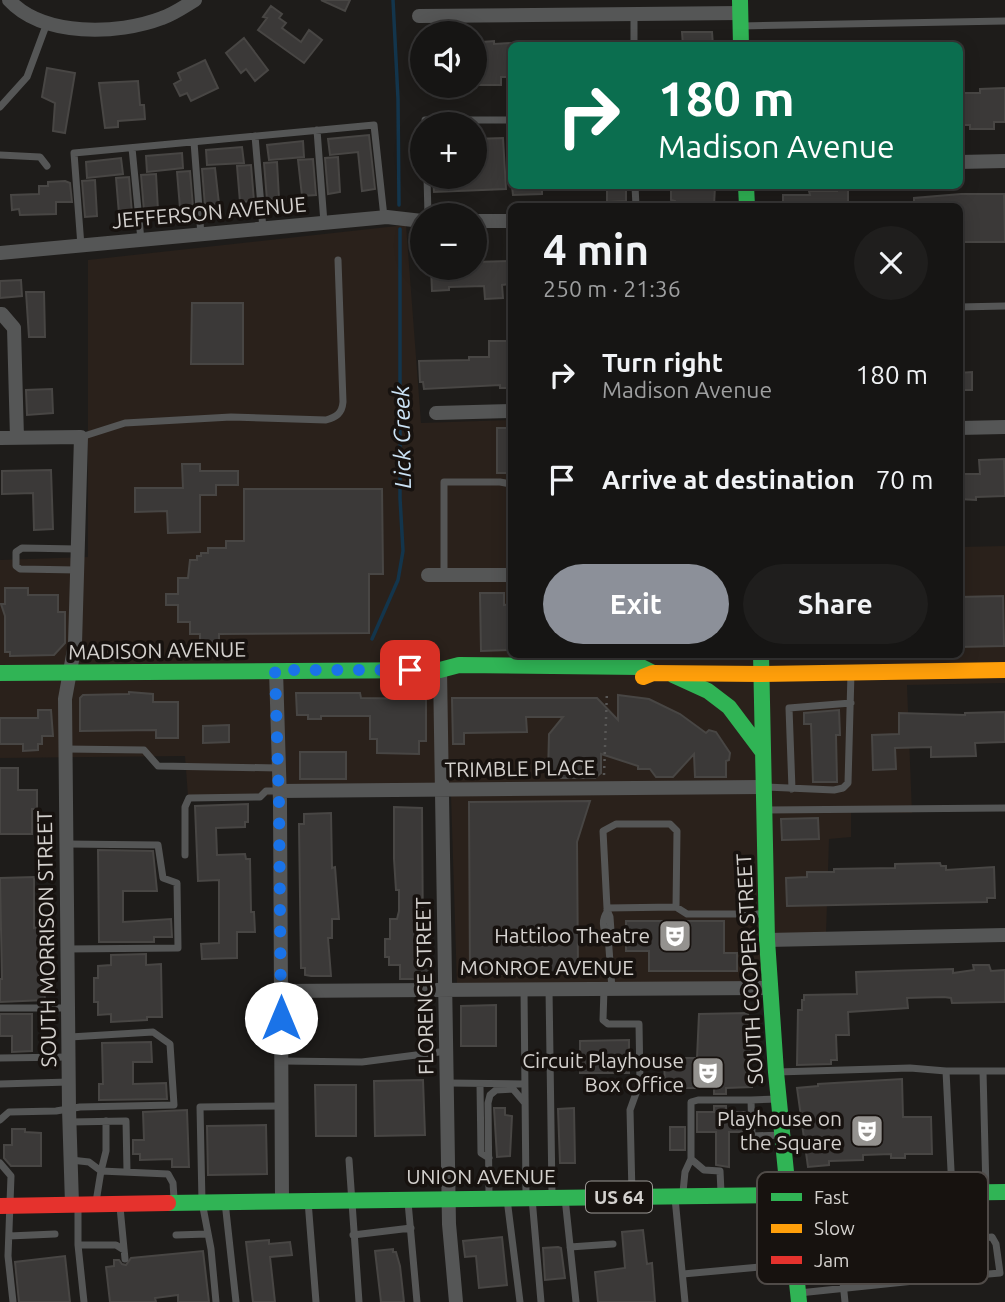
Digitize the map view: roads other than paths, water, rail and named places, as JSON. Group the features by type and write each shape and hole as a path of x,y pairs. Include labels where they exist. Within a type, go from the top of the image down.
{"main road":[{"path":"740,13 741,42"},
{"name":"SOUTH COOPER STREET","path":"761,658 767,940 786,1172"},
{"name":"MADISON AVENUE","path":"0,673 440,670 459,665 551,661 641,667 660,672 761,674 1005,670"},
{"name":"MADISON AVENUE","path":"440,670 460,676 639,679 660,672"},
{"path":"660,672 708,691 729,707 762,751"},
{"name":"UNION AVENUE","path":"4,1206 350,1199 757,1196"}],"street":[{"path":"9,0 19,11 59,27 111,30 163,18 195,0"},
{"path":"419,16 740,13"},
{"path":"963,162 1005,161"},
{"name":"JEFFERSON AVENUE","path":"0,253 384,218 410,220"},
{"path":"487,221 508,221"},
{"path":"0,314 14,328 17,438"},
{"path":"436,413 508,411"},
{"path":"963,428 1005,427"},
{"path":"0,438 81,437"},
{"name":"SOUTH MORRISON STREET","path":"75,1204 69,1116 65,699 75,644 81,437"},
{"path":"428,575 508,575"},
{"path":"275,670 279,791 282,1200"},
{"name":"FLORENCE STREET","path":"440,670 450,1224 456,1302"},
{"name":"TRIMBLE PLACE","path":"279,791 762,787"},
{"path":"767,940 1005,935"},
{"name":"MONROE AVENUE","path":"280,991 771,988"}],"lane":[{"path":"740,13 1005,21"},
{"path":"634,14 634,42"},
{"path":"0,107 27,77 47,22"},
{"path":"487,120 508,120"},
{"path":"81,246 74,153 317,130 374,125 384,218"},
{"path":"317,130 324,223"},
{"path":"255,136 263,229"},
{"path":"194,142 201,235"},
{"path":"132,148 141,240"},
{"path":"0,155 40,157 47,166"},
{"path":"81,437 125,423 231,417 326,421 337,417 343,402 338,260"},
{"path":"963,307 1005,306"},
{"path":"444,575 444,482 508,483"},
{"path":"77,549 22,548 16,552 16,566 20,569 77,570"},
{"path":"762,787 834,790 843,788 848,783 851,672"},
{"path":"792,789 789,708 851,703"},
{"path":"66,749 144,750 158,766 278,768"},
{"path":"185,855 185,807 189,798 260,797 266,791 279,791"},
{"path":"763,810 1005,808"},
{"path":"632,1197 630,1110 640,1082 639,1024 608,1024 603,1020 608,989 608,935 604,932 607,910 603,831 616,824 670,824 677,831 677,907"},
{"path":"67,844 158,845 163,878 177,883 178,948 68,949"},
{"path":"607,910 677,907 687,914 766,914"},
{"path":"524,989 524,1084 529,1198 541,1302"},
{"path":"549,989 558,1197 570,1247 576,1302"},
{"path":"0,1008 70,1008"},
{"path":"69,1116 80,1107 174,1105 170,1044 153,1032 70,1037"},
{"path":"281,1060 362,1062 447,1051"},
{"path":"0,1058 69,1057"},
{"path":"776,1072 910,1068 1005,1071"},
{"path":"946,1071 952,1172"},
{"path":"983,1071 986,1172"},
{"path":"0,1084 70,1082"},
{"path":"448,1083 524,1084"},
{"path":"480,1085 481,1153 489,1158"},
{"path":"489,1199 490,1095 496,1090 513,1089 525,1102"},
{"path":"685,1302 679,1197 684,1172 691,1159 691,1102 779,1098"},
{"path":"751,1100 752,1136 782,1135"},
{"path":"216,1302 202,1202 200,1107 281,1106"},
{"path":"0,1120 9,1112 126,1121 127,1171"},
{"path":"96,1203 106,1152 106,1121"},
{"path":"691,1159 704,1170 720,1171 722,1196"},
{"path":"71,1160 89,1162 101,1171 168,1174 173,1183 175,1203"},
{"path":"349,1160 359,1302"},
{"path":"0,1163 10,1176 4,1206 9,1236 13,1302"},
{"path":"507,1198 520,1302"},
{"path":"408,1199 417,1302"},
{"path":"308,1200 316,1302"},
{"path":"225,1202 236,1302"},
{"path":"78,1245 116,1245 124,1255 120,1203"},
{"path":"75,1204 84,1302"},
{"path":"354,1235 411,1228"},
{"path":"9,1236 55,1234"},
{"path":"176,1235 208,1234"},
{"path":"988,1237 992,1237 996,1244 1000,1273 988,1274"},
{"path":"570,1247 613,1244"},
{"path":"683,1274 757,1267"},
{"path":"843,1284 845,1302"},
{"path":"798,1298 888,1284"}],"waterway":[{"name":"Lick Creek","path":"393,0 398,99 399,205"},
{"name":"Lick Creek","path":"372,639 398,580 403,551 400,498 400,229"}],"place":[{"name":"Hattiloo Theatre","path":"675,936"},
{"name":"Circuit Playhouse Box Office","path":"708,1073"},
{"name":"Playhouse on the Square","path":"867,1131"}]}
